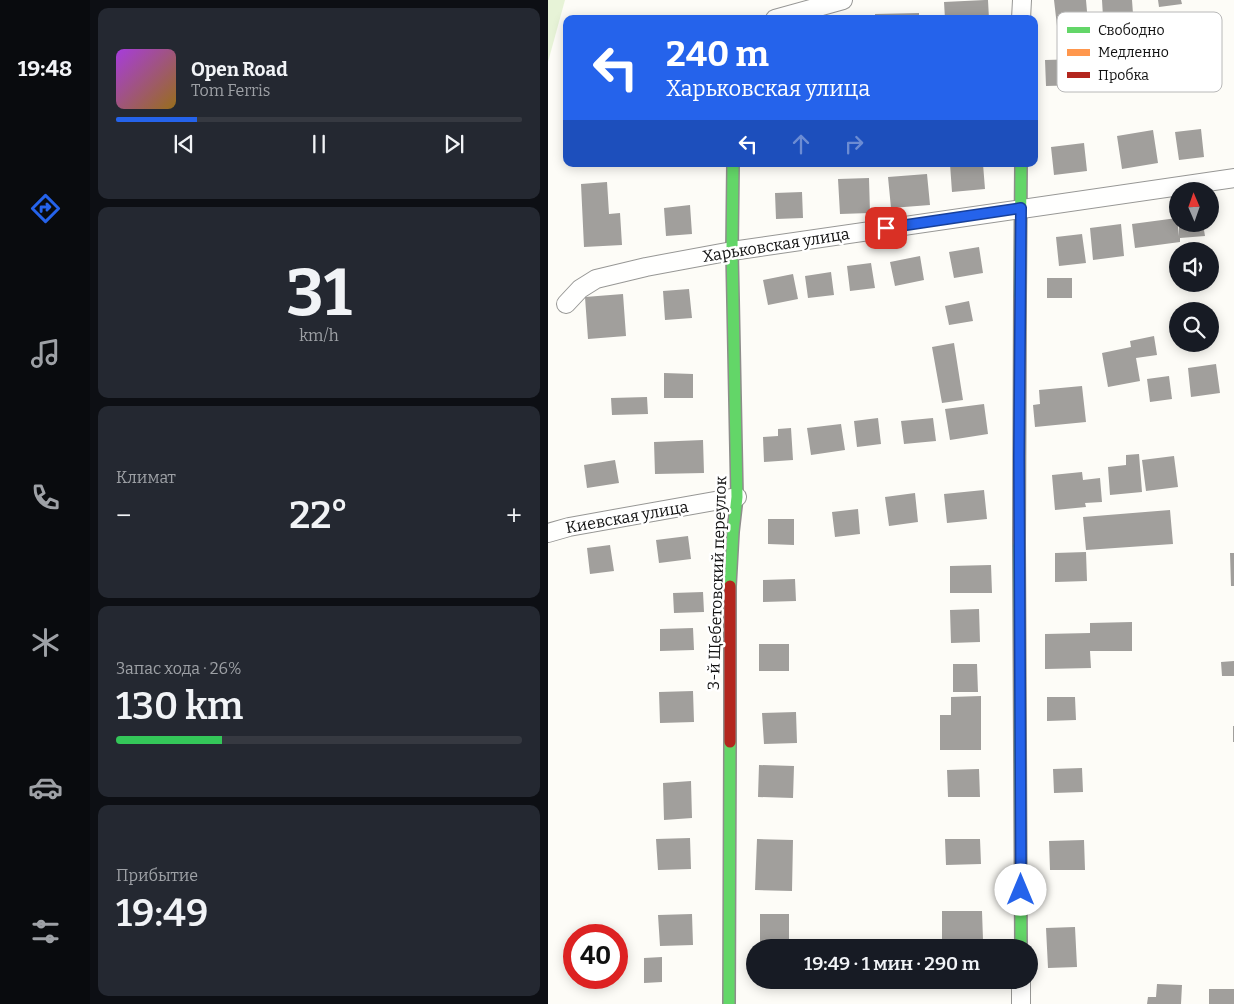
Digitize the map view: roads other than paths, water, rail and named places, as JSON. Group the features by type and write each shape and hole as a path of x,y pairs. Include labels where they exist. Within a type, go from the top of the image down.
{"street":[{"path":"789,15 843,0"},
{"path":"1022,0 1022,15"},
{"name":"3-й Щебетовский переулок","path":"729,1004 730,597 732,532 737,497 732,252 734,167"},
{"path":"1021,167 1019,457 1021,939"},
{"name":"Харьковская улица","path":"566,304 580,289 596,279 646,267 1021,208 1234,178"},
{"name":"Киевская улица","path":"548,533 569,526 737,497"},
{"path":"1021,989 1021,1004"}]}
